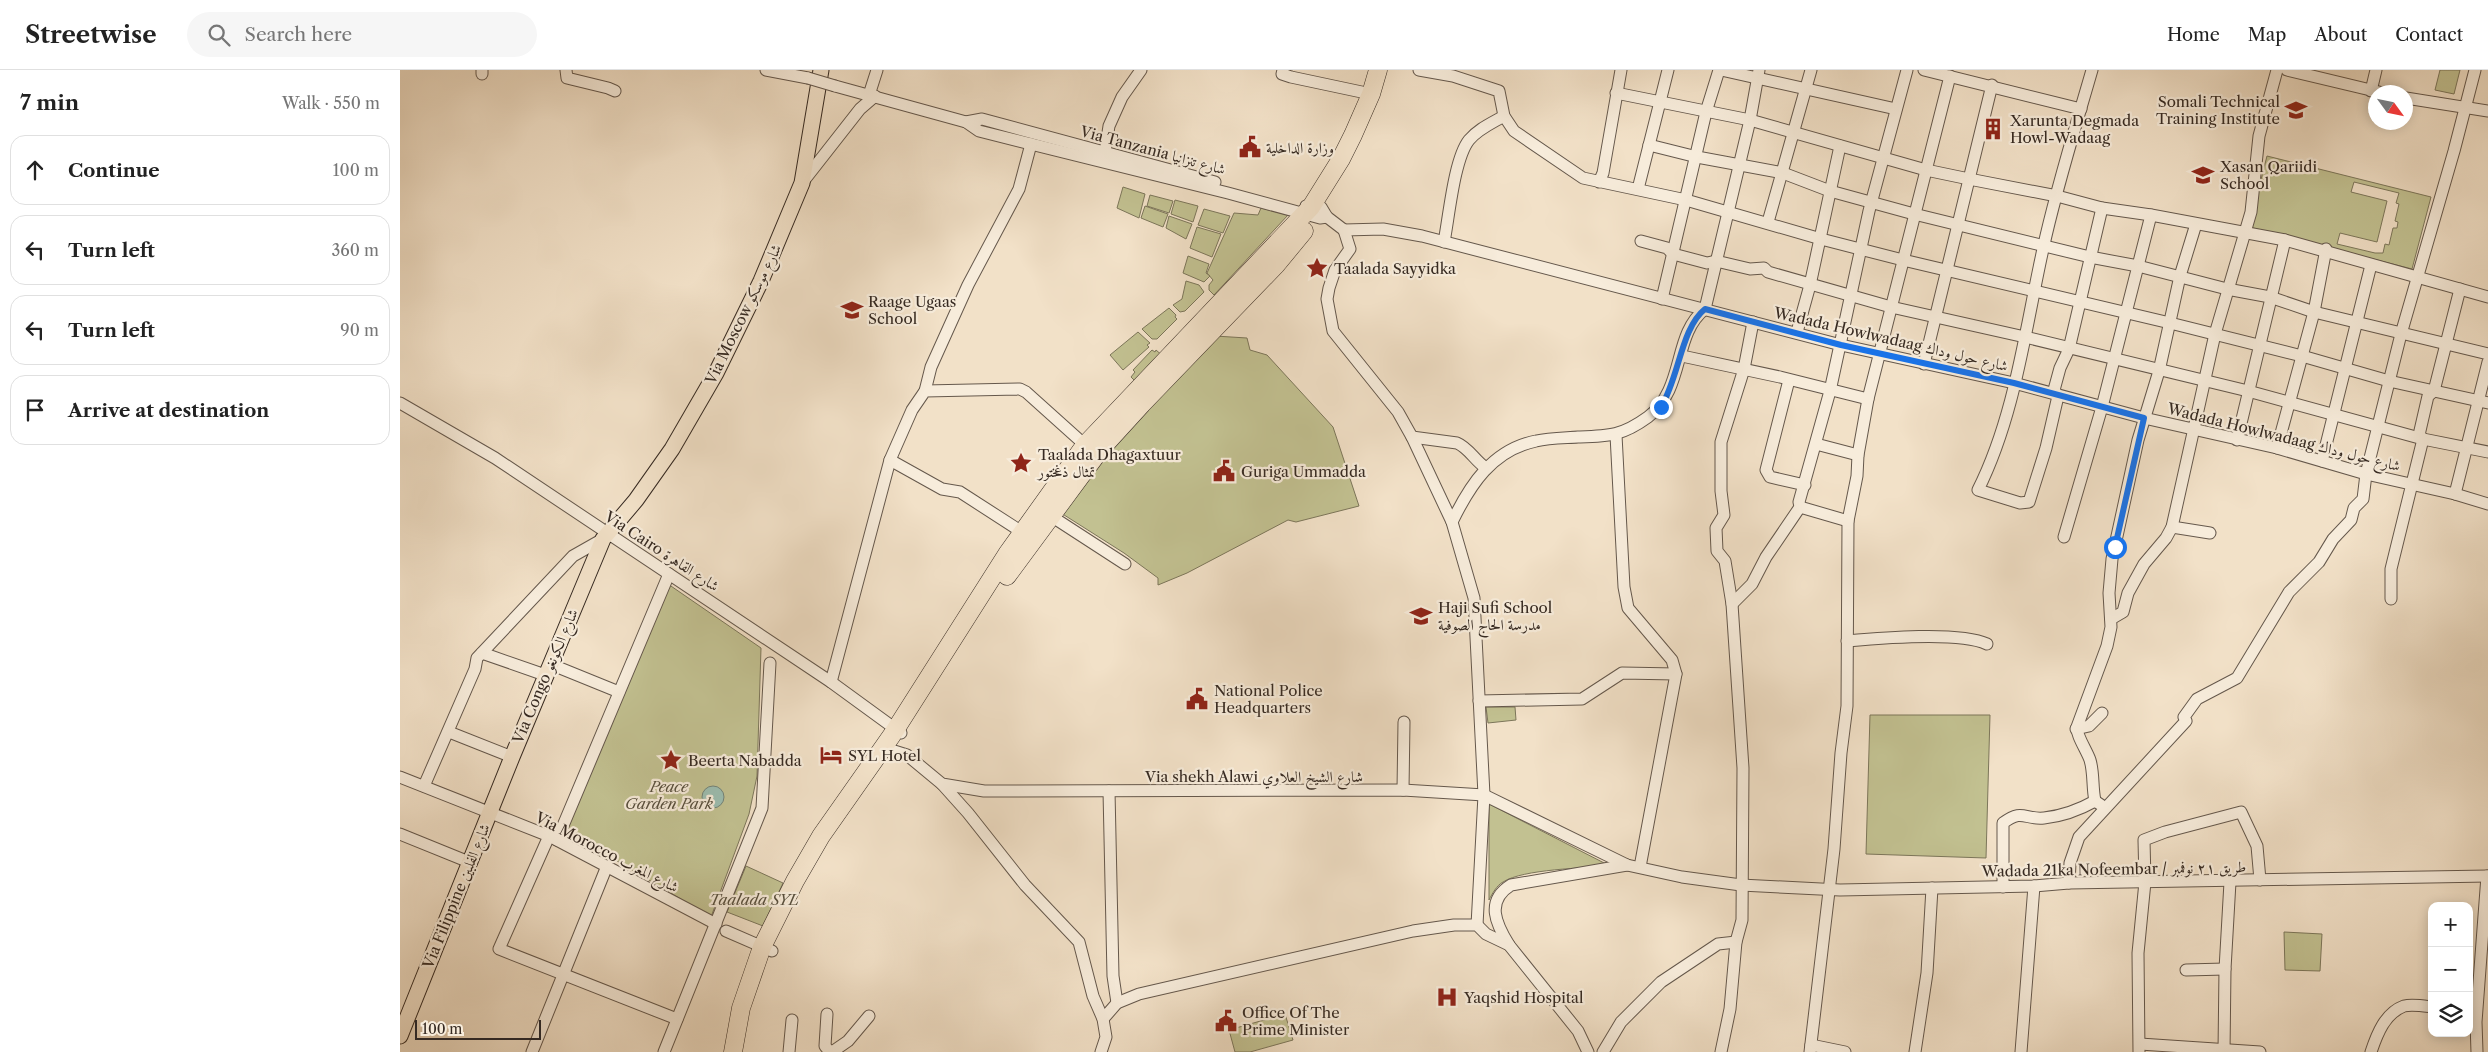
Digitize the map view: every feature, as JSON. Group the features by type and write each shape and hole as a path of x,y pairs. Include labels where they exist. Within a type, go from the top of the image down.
{"highway":[{"path":"1316,212 1371,94 1378,70"},
{"path":"733,1052 741,1008 794,881 896,741 1018,560 1051,516 1060,490 1085,445 1222,311 1316,212 1355,158 1378,102 1387,70"},
{"path":"896,741 1022,532 1142,404 1222,311"},
{"path":"744,1052 750,1015 767,949"}],"main road":[{"name":"Via Moscow شارع موسكو","path":"605,537 636,500 672,449 716,373 761,281 802,183 821,70"},
{"name":"Via Congo شارع الكونغو","path":"489,812 547,670 605,537"},
{"name":"Via Filippine شارع الفلبين","path":"400,1036 489,812"}],"street":[{"path":"566,70 567,78 608,88 615,92"},
{"name":"Via Tanzania شارع تنزانيا","path":"766,70 808,78 966,122 979,131 1031,144 1082,152 1105,152 1316,212 1344,230"},
{"path":"802,183 872,96 877,70"},
{"path":"1105,152 1109,126 1122,97 1141,70"},
{"path":"1283,70 1282,74 1291,77 1371,94"},
{"path":"1419,70 1453,73 1499,91 1504,116 1514,131 1583,178 1686,200 1768,222 1820,239 2215,334 2389,381 2483,402"},
{"path":"1599,182 1603,173 1621,70"},
{"path":"1638,189 1668,70"},
{"path":"1662,299 1697,157 1706,112 1720,70 1759,74 1806,90 1896,109"},
{"path":"1768,222 1811,70"},
{"path":"1732,604 1752,584 1766,557 1800,507 1799,502 1841,345 1872,201 1906,70"},
{"path":"1924,70 1992,85 2081,109"},
{"path":"2092,70 2044,244 2025,337 2000,437 1978,490 2020,504 2028,502 2046,448 2058,396 2054,390 2060,368 2069,349 2102,208"},
{"path":"2111,619 2124,612 2128,593 2144,564 2166,538 2172,527 2215,334 2251,212 2260,136 2277,70"},
{"path":"2287,70 2368,90"},
{"path":"2375,85 2376,70"},
{"path":"2069,882 2074,847 2100,804 2186,721 2184,717 2185,712 2197,699 2237,678 2289,592 2319,562 2334,539 2350,520 2354,508 2363,499 2366,474 2401,334 2475,70"},
{"path":"1452,522 1470,486 1486,468 1513,450 1535,441 1616,435 1637,425 1661,407 1672,388 1695,316 1705,309 1740,164 1759,74"},
{"path":"1845,1052 1811,1049 1847,706 1848,521 1857,476 1858,455 1868,399 1950,76"},
{"path":"1924,364 1992,85"},
{"path":"1616,93 1750,120 1926,170 2057,196 2102,208 2151,214 2285,240 2488,297"},
{"path":"2413,99 2488,111"},
{"path":"1444,242 1458,166 1464,148 1481,130 1504,116"},
{"name":"Via Tanzania شارع تنزانيا","path":"966,122 982,119 1082,152 1316,212"},
{"path":"831,682 890,460 912,410 925,390 931,367 968,285 1019,189 1031,144"},
{"path":"1649,145 1697,157 1783,173 1830,191 1914,214 2228,289 2270,297 2314,312 2488,354"},
{"path":"1797,332 1810,285 1840,146"},
{"path":"2064,537 2102,407 2151,214"},
{"path":"2100,804 2090,761 2076,729 2106,646 2111,619 2109,593 2112,559 2144,418 2159,371 2180,276 2196,224"},
{"name":"Wadada Howlwadaag شارع حول وداك","path":"1344,230 1383,229 1444,242 1797,332 1841,345 2014,383 2144,418 2278,448 2366,474 2455,494 2488,504"},
{"path":"1344,230 1350,249 1335,270 1327,299 1334,331 1387,397 1412,437 1452,522 1474,598 1484,795 1477,924 1486,934 1509,945"},
{"path":"2236,440 2285,240"},
{"path":"1642,241 1667,248 1673,254 1707,263 1716,261 1750,269 1764,268 1768,272 1851,297 2248,391 2378,425 2423,439 2466,446 2488,452"},
{"path":"2278,448 2314,312 2326,250"},
{"path":"2322,461 2371,265"},
{"path":"2423,439 2419,435 2428,396 2434,391 2460,289"},
{"path":"1721,1052 1730,1009 1736,942 1742,920 1743,768 1732,604 1725,561 1717,551 1716,528 1724,515 1721,491 1721,442 1744,369 1753,322"},
{"path":"1682,356 1868,399"},
{"path":"2455,494 2466,446 2483,402 2488,362"},
{"path":"1789,380 1766,470 1770,477 1805,485"},
{"path":"925,390 1020,389 1026,392 1085,445"},
{"name":"Via Cairo شارع القاهرة","path":"400,403 495,458 605,537 669,574 831,682 942,784 968,813 1025,885 1079,942 1093,996 1103,1019"},
{"path":"1616,435 1624,588 1628,608 1672,660 1676,674 1640,867"},
{"path":"1412,437 1457,442 1464,445 1473,458 1486,468"},
{"path":"2391,599 2391,569 2410,483 2423,439"},
{"path":"1816,444 1858,455"},
{"path":"890,460 942,489 960,492 1022,532"},
{"path":"1800,507 1848,521"},
{"path":"1051,516 1125,564"},
{"path":"2172,527 2210,533"},
{"path":"424,786 449,732 475,669 477,658 573,556 605,537"},
{"path":"669,574 619,692 553,838 498,949 677,1019"},
{"path":"1848,641 1887,637 1964,638 1987,644"},
{"path":"482,652 619,692"},
{"path":"664,1052 762,808 770,663"},
{"path":"1479,701 1582,699 1622,674 1676,674"},
{"path":"2076,729 2089,726 2102,713"},
{"path":"1403,790 1404,722"},
{"path":"449,732 512,757"},
{"name":"Via Morocco شارع المغرب","path":"400,777 553,838 716,924"},
{"name":"Via shekh Alawi شارع الشيخ العلاوي","path":"942,784 984,790 1403,790 1484,795"},
{"path":"1108,791 1113,976 1117,1003"},
{"path":"1484,795 1627,865"},
{"path":"2003,887 2003,823 2020,814 2039,818 2060,816 2100,804"},
{"path":"2260,880 2257,846 2241,812 2146,839 2145,882 2138,953 2139,1048 2260,1052"},
{"path":"400,834 469,862"},
{"path":"1588,1052 1578,1031 1509,945 1498,928 1495,913 1496,899 1502,891 1511,885 1627,865"},
{"name":"Wadada 21ka Nofeembar / طريق ٢١ نوفمبر","path":"1627,865 1682,877 1741,885 1829,890 2034,886 2069,882 2230,882 2488,876"},
{"path":"532,1052 607,866"},
{"path":"2477,1052 2474,1009 2488,876"},
{"path":"2224,1050 2224,969 2230,882"},
{"path":"2020,1052 2034,886"},
{"path":"1915,1052 1927,972 1932,888"},
{"path":"1103,1051 1106,1037 1103,1019 1117,1003 1139,994 1341,946 1454,925 1477,924"},
{"path":"726,931 767,949"},
{"path":"1603,1052 1622,1022 1661,982 1718,944 1736,942"},
{"path":"2186,970 2224,969"},
{"path":"2371,1052 2376,1036 2386,1020 2397,1010 2406,1006 2428,1007"},
{"path":"827,1014 825,1046 831,1052 848,1041 869,1016"},
{"path":"789,1052 792,1020"},
{"path":"2476,1022 2488,1025"}],"green space":[{"path":"2440,70 2460,70 2454,94 2435,90"},
{"path":"2267,156 2431,197 2412,269 2249,227","holes":["2354,182 2399,193 2396,203 2399,204 2395,221 2398,222 2397,228 2393,228 2389,245 2385,244 2383,253 2375,253 2337,244 2340,233 2377,242 2387,201 2351,192"]},
{"path":"1123,187 1145,194 1139,218 1117,208"},
{"path":"1150,195 1173,201 1169,213 1147,206"},
{"path":"1175,200 1198,206 1193,222 1171,214"},
{"path":"1145,206 1168,214 1163,227 1141,218"},
{"path":"1261,208 1288,215 1214,295 1209,290 1209,285 1213,280 1207,273 1234,213 1258,215"},
{"path":"1204,209 1230,216 1223,233 1198,225"},
{"path":"1169,216 1192,224 1186,239 1166,228"},
{"path":"1197,227 1221,234 1212,257 1190,248"},
{"path":"1188,256 1209,264 1206,273 1210,276 1204,282 1183,273"},
{"path":"1186,281 1199,285 1204,292 1185,311 1180,312 1173,305 1182,299"},
{"path":"1169,308 1176,315 1177,319 1157,339 1152,339 1142,329"},
{"path":"1138,332 1150,343 1147,345 1149,347 1123,370 1110,355"},
{"path":"1215,336 1247,338 1250,350 1267,355 1333,427 1359,506 1296,522 1288,520 1187,573 1158,585 1158,578 1124,553 1061,513 1125,433"},
{"path":"1152,350 1155,352 1156,350 1164,357 1137,383 1131,377 1135,372 1133,370"},
{"name":"Peace Garden Park","path":"668,584 761,648 757,776 749,814 711,917 565,830"},
{"path":"1486,707 1515,707 1516,720 1488,723"},
{"path":"1870,715 1990,715 1986,858 1866,854"},
{"path":"1489,804 1610,866 1525,874 1503,882 1493,892 1489,900"},
{"name":"Taalada SYL","path":"746,866 783,883 763,926 727,912"},
{"path":"2284,932 2322,934 2320,971 2285,970"},
{"path":"1285,1014 1293,1040 1250,1052 1235,1052 1229,1030"}],"shaded area":[{"path":"713,786 723,793 724,797 717,807 713,808 703,801 702,797 709,787"}],"place":[{"name":"Somali Technical Training Institute","path":"2296,110"},
{"name":"Xarunta Degmada Howl-Wadaag","path":"1993,129"},
{"name":"وزارة الداخلية","path":"1250,147"},
{"name":"Xasan Qariidi School","path":"2203,175"},
{"name":"Taalada Sayyidka","path":"1317,268"},
{"name":"Raage Ugaas School","path":"852,310"},
{"name":"Taalada Dhagaxtuur تمثال ذغختور","path":"1021,463"},
{"name":"Guriga Ummadda","path":"1224,471"},
{"name":"Haji Sufi School مدرسة الحاج الصوفية","path":"1421,616"},
{"name":"National Police Headquarters","path":"1197,699"},
{"name":"SYL Hotel","path":"831,755"},
{"name":"Beerta Nabadda","path":"671,760"},
{"name":"Yaqshid Hospital","path":"1447,997"},
{"name":"Office Of The Prime Minister","path":"1226,1021"}],"route":[{"path":"1661,407 1674,382 1695,316 1705,309 1841,345 2014,383 2144,418 2115,547"}]}
